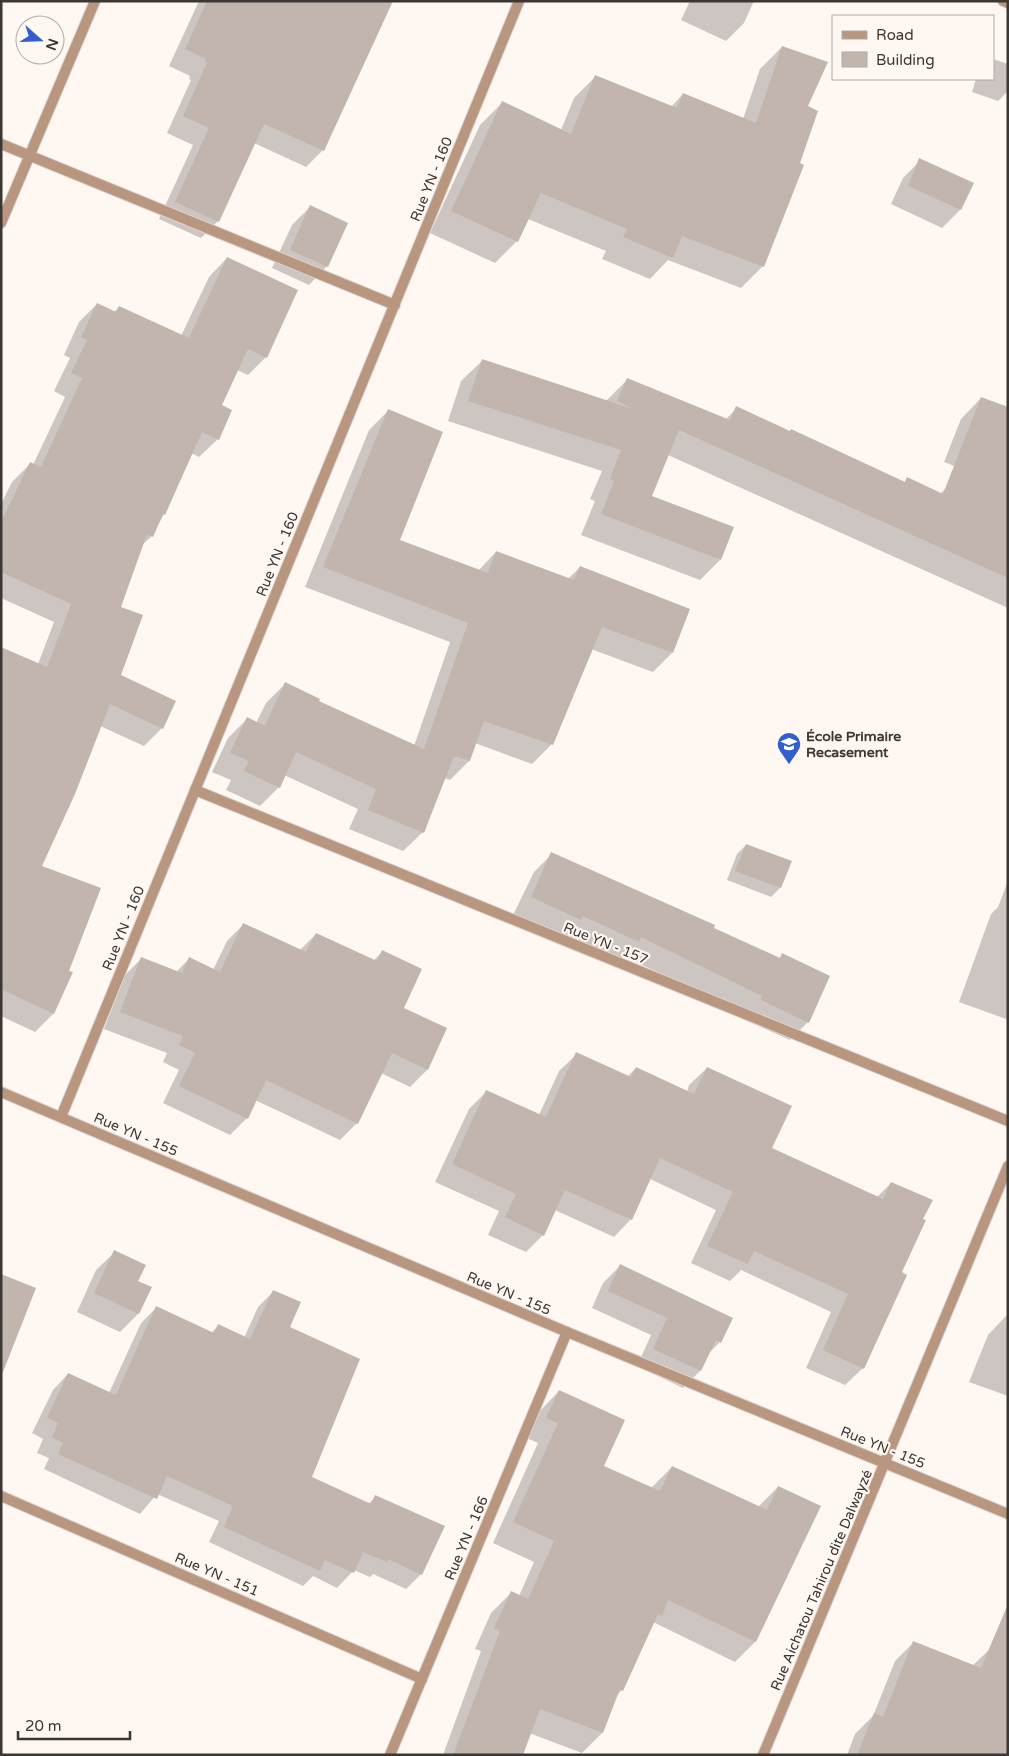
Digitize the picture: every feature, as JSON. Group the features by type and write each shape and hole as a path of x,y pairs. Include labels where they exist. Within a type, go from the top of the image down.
{"street":[{"path":"1,223 95,1"},
{"name":"Rue YN - 160","path":"61,1117 519,1"},
{"path":"1003,1 1008,3"},
{"path":"1,144 395,305"},
{"name":"Rue YN - 157","path":"195,790 1008,1121"},
{"name":"Rue YN - 155","path":"1,1092 567,1332 1008,1514"},
{"name":"Rue Aichatou Tahirou dite Dalwayzé","path":"763,1755 1008,1166"},
{"name":"Rue YN - 166","path":"390,1755 567,1332"},
{"name":"Rue YN - 151","path":"1,1496 422,1679"}],"building":[{"path":"207,1 393,1 324,151 264,124 219,222 175,202 209,128 183,116 207,63 205,62 206,59 185,49"},
{"path":"782,46 828,62 808,106 818,111 800,163 804,165 764,267 682,236 673,258 623,237 627,229 541,193 518,242 451,211 502,101 571,134 595,75 677,108 683,93 756,123"},
{"path":"919,158 974,183 961,210 908,186"},
{"path":"310,205 348,223 328,267 290,250"},
{"path":"227,257 298,290 267,358 248,349 222,405 232,410 219,440 202,432 165,515 163,514 153,537 147,534 121,607 143,615 121,675 176,701 163,729 110,704 75,794 42,866 101,888 69,971 73,972 54,1014 1,989 1,647 47,667 71,604 1,572 1,522 30,462 41,467 82,378 71,373 87,340 81,337 97,303 116,312 119,306 189,338"},
{"path":"482,359 633,409 617,401 627,378 730,420 736,406 790,431 791,429 905,482 907,477 943,494 981,397 1008,407 1008,578 679,430 652,496 734,527 721,560 601,514 614,481 610,479 621,450 468,401"},
{"path":"388,409 443,432 400,540 488,573 496,551 574,580 580,566 690,609 673,653 602,627 553,745 484,721 470,761 454,756 424,833 368,810 376,789 296,752 280,788 244,771 249,761 230,753 247,717 265,726 285,682 320,699 319,701 424,749 468,623 323,567"},
{"path":"746,844 792,861 781,888 735,871"},
{"path":"551,852 715,925 714,928 780,958 782,953 830,976 809,1023 761,1000 762,996 641,937 639,942 583,916 581,920 531,897"},
{"path":"243,923 306,952 316,933 377,961 382,950 422,969 404,1008 447,1028 428,1070 392,1053 358,1124 266,1080 248,1119 179,1086 195,1053 179,1045 183,1036 120,1012 141,957 182,973 189,957 220,972"},
{"path":"576,1052 631,1077 636,1067 694,1094 707,1067 792,1106 772,1148 883,1199 891,1182 933,1200 923,1219 926,1220 902,1272 907,1275 864,1369 823,1350 848,1294 754,1251 748,1264 707,1246 733,1192 660,1158 632,1220 565,1190 544,1236 505,1217 516,1194 452,1164 486,1090 546,1117"},
{"path":"114,1250 146,1265 138,1281 152,1287 139,1314 94,1293"},
{"path":"620,1264 733,1318 721,1343 716,1340 701,1371 653,1349 667,1318 608,1291"},
{"path":"1,1274 36,1288 3,1372 1,1371"},
{"path":"273,1290 301,1302 290,1327 360,1359 312,1477 371,1504 375,1495 445,1526 422,1575 388,1559 387,1562 363,1552 354,1573 325,1560 320,1571 224,1527 233,1506 167,1476 157,1499 58,1454 63,1443 52,1437 58,1423 47,1418 68,1373 116,1395 156,1306 214,1333 218,1324 250,1339"},
{"path":"559,1390 625,1420 604,1466 660,1491 672,1466 767,1510 778,1486 821,1506 756,1642 668,1600 662,1616 658,1614 623,1691 620,1689 603,1733 540,1709 523,1755 453,1755 500,1631 494,1628 511,1591 528,1599 554,1541 513,1522 558,1423 546,1418"},
{"path":"1008,1604 1008,1755 857,1755 874,1713 883,1717 913,1641 981,1668"}],"place":[{"name":"École Primaire Recasement","path":"789,765"}]}
